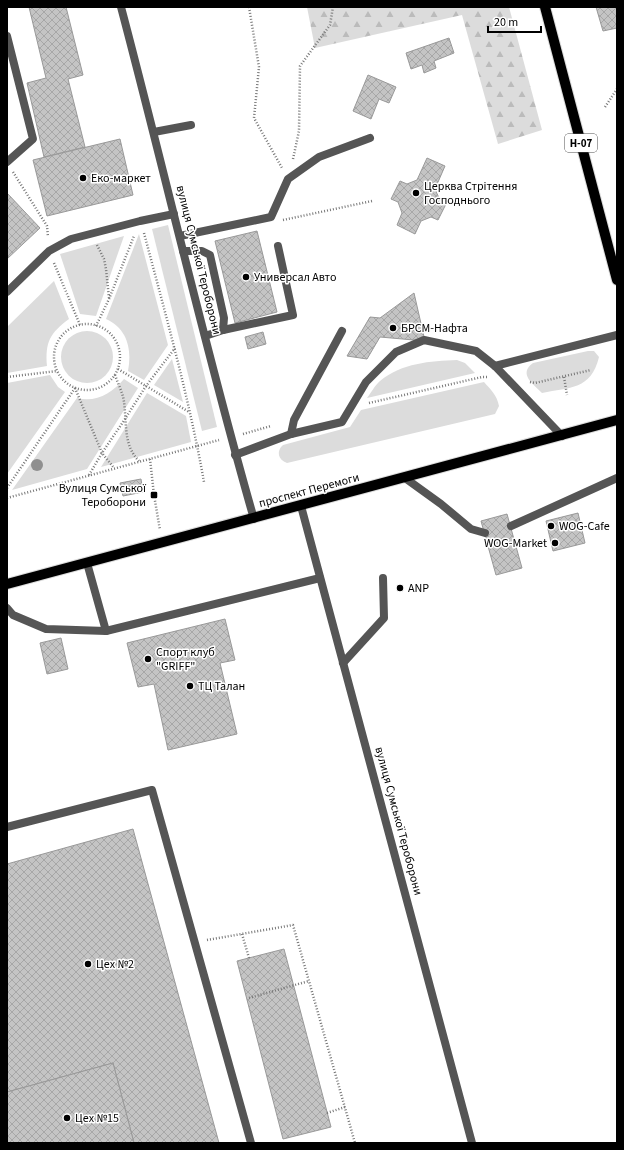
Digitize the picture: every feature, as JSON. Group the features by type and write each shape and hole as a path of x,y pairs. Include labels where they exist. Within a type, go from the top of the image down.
{"main road":[{"name":"Н-07","path":"545,7 617,280"},
{"name":"проспект Перемоги","path":"7,584 254,519 617,420"}],"street":[{"name":"вулиця Сумської Тероборони","path":"121,7 231,437 254,519"},
{"path":"7,36 33,139 9,165"},
{"path":"154,132 191,125"},
{"path":"180,236 271,216 288,179 319,157 370,138"},
{"path":"7,292 49,251 70,238 174,214"},
{"path":"205,336 223,330 293,315 278,246"},
{"path":"184,251 202,251 210,255 224,318 223,330"},
{"path":"291,434 294,420 342,331"},
{"path":"496,366 617,335"},
{"path":"236,455 291,434 342,422 366,382 396,352 424,340 476,352 496,366 562,436"},
{"path":"405,478 441,504 471,530 485,533"},
{"path":"511,526 617,478"},
{"name":"вулиця Сумської Тероборони","path":"301,506 472,1143"},
{"path":"87,563 106,631"},
{"path":"7,608 13,615 46,629 106,631 320,578"},
{"path":"343,663 384,618 383,578"},
{"path":"7,827 152,790 252,1143"}],"path":[{"path":"249,7 259,67 254,118 288,179"},
{"path":"288,179 299,132 300,66 330,25 333,7"},
{"path":"605,107 617,89"},
{"path":"9,165 47,226 49,251 80,325"},
{"path":"271,216 284,220 372,201"},
{"path":"96,326 109,299 140,221"},
{"path":"140,221 175,348 204,482"},
{"path":"93,233 104,259 109,299"},
{"path":"88,324 106,330 113,338 118,348 120,358 115,375 102,387 93,390 75,388 64,381 57,371 55,357 58,343 71,329 80,325 88,324"},
{"path":"89,475 146,386 175,348"},
{"path":"118,369 190,412"},
{"path":"352,407 482,377 535,383 591,370"},
{"path":"7,377 57,371"},
{"path":"115,375 124,401 126,433 133,454 140,461"},
{"path":"564,377 567,395"},
{"path":"75,388 102,453 114,468"},
{"path":"7,488 75,388"},
{"path":"7,498 197,445 294,420"},
{"path":"150,458 154,495 163,542"},
{"path":"195,943 294,925 355,1143"},
{"path":"242,934 249,958"},
{"path":"249,998 309,982"},
{"path":"327,1113 345,1107"}],"green space":[{"path":"307,7 509,7 542,130 498,144 462,15 315,48"},
{"path":"168,225 217,427 202,431 152,229"},
{"path":"139,234 168,345 144,380 128,371 129,348 127,341 119,328 106,319"},
{"path":"124,236 96,316 80,314 60,254"},
{"path":"54,281 69,319 57,329 50,339 47,350 47,366 7,373 7,325 8,326"},
{"path":"87,331 101,335 109,343 113,357 109,371 101,379 87,383 73,379 65,371 61,357 65,343 73,335"},
{"path":"594,351 599,357 591,376 578,385 542,393 528,379 527,371 533,363"},
{"path":"172,359 183,402 154,385"},
{"path":"457,360 465,363 475,373 367,398 380,381 398,370 427,362"},
{"path":"50,375 58,387 65,392 7,474 7,383"},
{"path":"124,379 138,388 87,469 12,490 77,398 91,399 103,396 114,389"},
{"path":"484,382 497,399 499,406 495,414 287,463 280,458 279,450 283,445 350,427 361,410"},
{"path":"147,393 186,416 191,442 101,467"}],"building":[{"path":"29,7 66,7 83,75 68,79 85,147 44,157 27,83 46,78"},
{"path":"596,7 617,7 617,28 603,31"},
{"path":"449,38 454,53 434,61 436,68 424,73 422,65 411,69 406,53"},
{"path":"368,75 396,87 389,103 379,99 371,119 353,111"},
{"name":"Еко-маркет","path":"120,139 133,195 47,216 33,160"},
{"name":"Церква Стрітення Господнього","path":"427,158 445,166 435,189 439,198 447,202 438,220 431,217 421,221 415,234 397,225 402,213 398,202 391,199 400,181 407,184 417,180"},
{"path":"7,193 40,228 7,259"},
{"name":"Универсал Авто","path":"257,231 277,312 235,323 215,241"},
{"name":"БРСМ-Нафта","path":"414,293 425,341 380,337 367,359 347,356 370,317 380,318"},
{"path":"263,332 266,344 248,349 245,337"},
{"path":"141,479 143,492 123,496 120,483"},
{"path":"578,513 585,543 553,551 546,521"},
{"path":"507,514 522,568 496,575 481,521"},
{"name":"ТЦ Талан","path":"225,619 235,660 220,663 237,734 168,750 154,684 138,687 127,643"},
{"path":"61,638 68,669 47,674 40,643"},
{"name":"Цех №2","path":"133,829 219,1143 134,1143 113,1063 7,1092 7,864"},
{"path":"284,949 331,1127 283,1139 237,961"},
{"name":"Цех №15","path":"113,1063 134,1143 7,1143 7,1092"}],"place":[{"name":"Еко-маркет","path":"83,178"},
{"name":"Церква Стрітення Господнього","path":"416,193"},
{"name":"Универсал Авто","path":"246,277"},
{"name":"БРСМ-Нафта","path":"393,328"},
{"name":"Вулиця Сумської Тероборони","path":"154,495"},
{"name":"WOG-Cafe","path":"551,526"},
{"name":"WOG-Market","path":"555,543"},
{"name":"ANP","path":"400,588"},
{"name":"Спорт клуб \"GRIFF\"","path":"148,659"},
{"name":"ТЦ Талан","path":"190,686"},
{"name":"Цех №2","path":"88,964"},
{"name":"Цех №15","path":"67,1118"}]}
